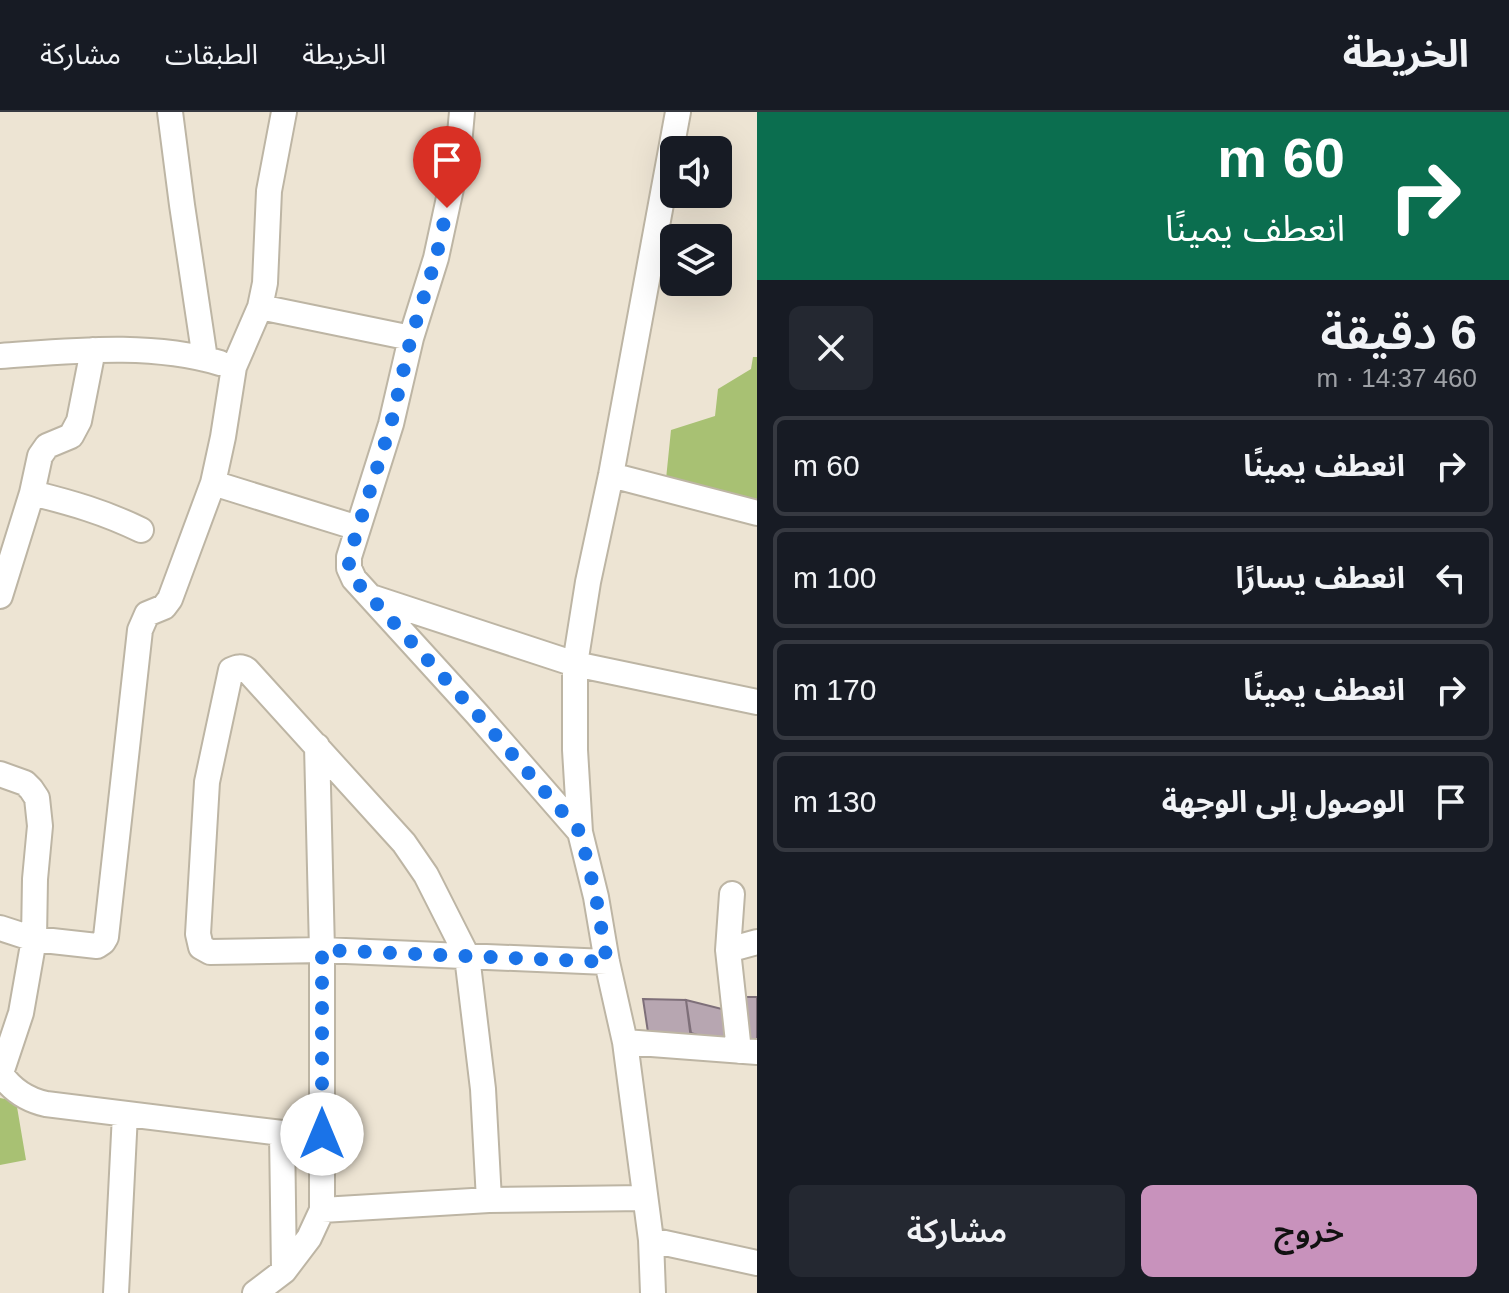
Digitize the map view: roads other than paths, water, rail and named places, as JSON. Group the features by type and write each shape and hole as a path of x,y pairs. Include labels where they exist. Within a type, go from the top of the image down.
{"street":[{"path":"170,112 205,359"},
{"path":"0,928 34,939 97,946 106,937 140,630 147,614 164,607 170,599 213,483 234,367 260,307 265,283 269,191 284,112"},
{"path":"462,112 458,156 436,258 411,338 391,424 349,557 349,568 354,579 580,832"},
{"path":"653,1293 651,1240 625,1042 580,832 575,750 575,664 678,112"},
{"path":"260,307 411,338"},
{"path":"0,596 32,493 40,456 47,446 71,436 79,421 93,350"},
{"path":"0,356 93,350 142,351 205,359 234,367"},
{"path":"611,475 757,513"},
{"path":"213,483 358,528"},
{"path":"32,493 97,510 141,530"},
{"path":"372,597 575,664 757,702"},
{"path":"489,1200 483,1089 467,956 426,875 404,843 247,670 236,667 231,670 207,782 198,934 201,947 210,952 322,950 467,956 607,962"},
{"path":"255,1293 284,1271 309,1238 322,1210 322,950 317,746"},
{"path":"0,774 25,783 37,798 40,826 34,939 21,1013 1,1075 7,1082 16,1091 38,1102 282,1133 322,1134"},
{"path":"625,1042 748,1051 728,950 732,894"},
{"path":"728,950 757,942"},
{"path":"116,1293 125,1114"},
{"path":"282,1133 284,1271"},
{"path":"322,1210 489,1200 645,1198"},
{"path":"651,1240 757,1263"}]}
